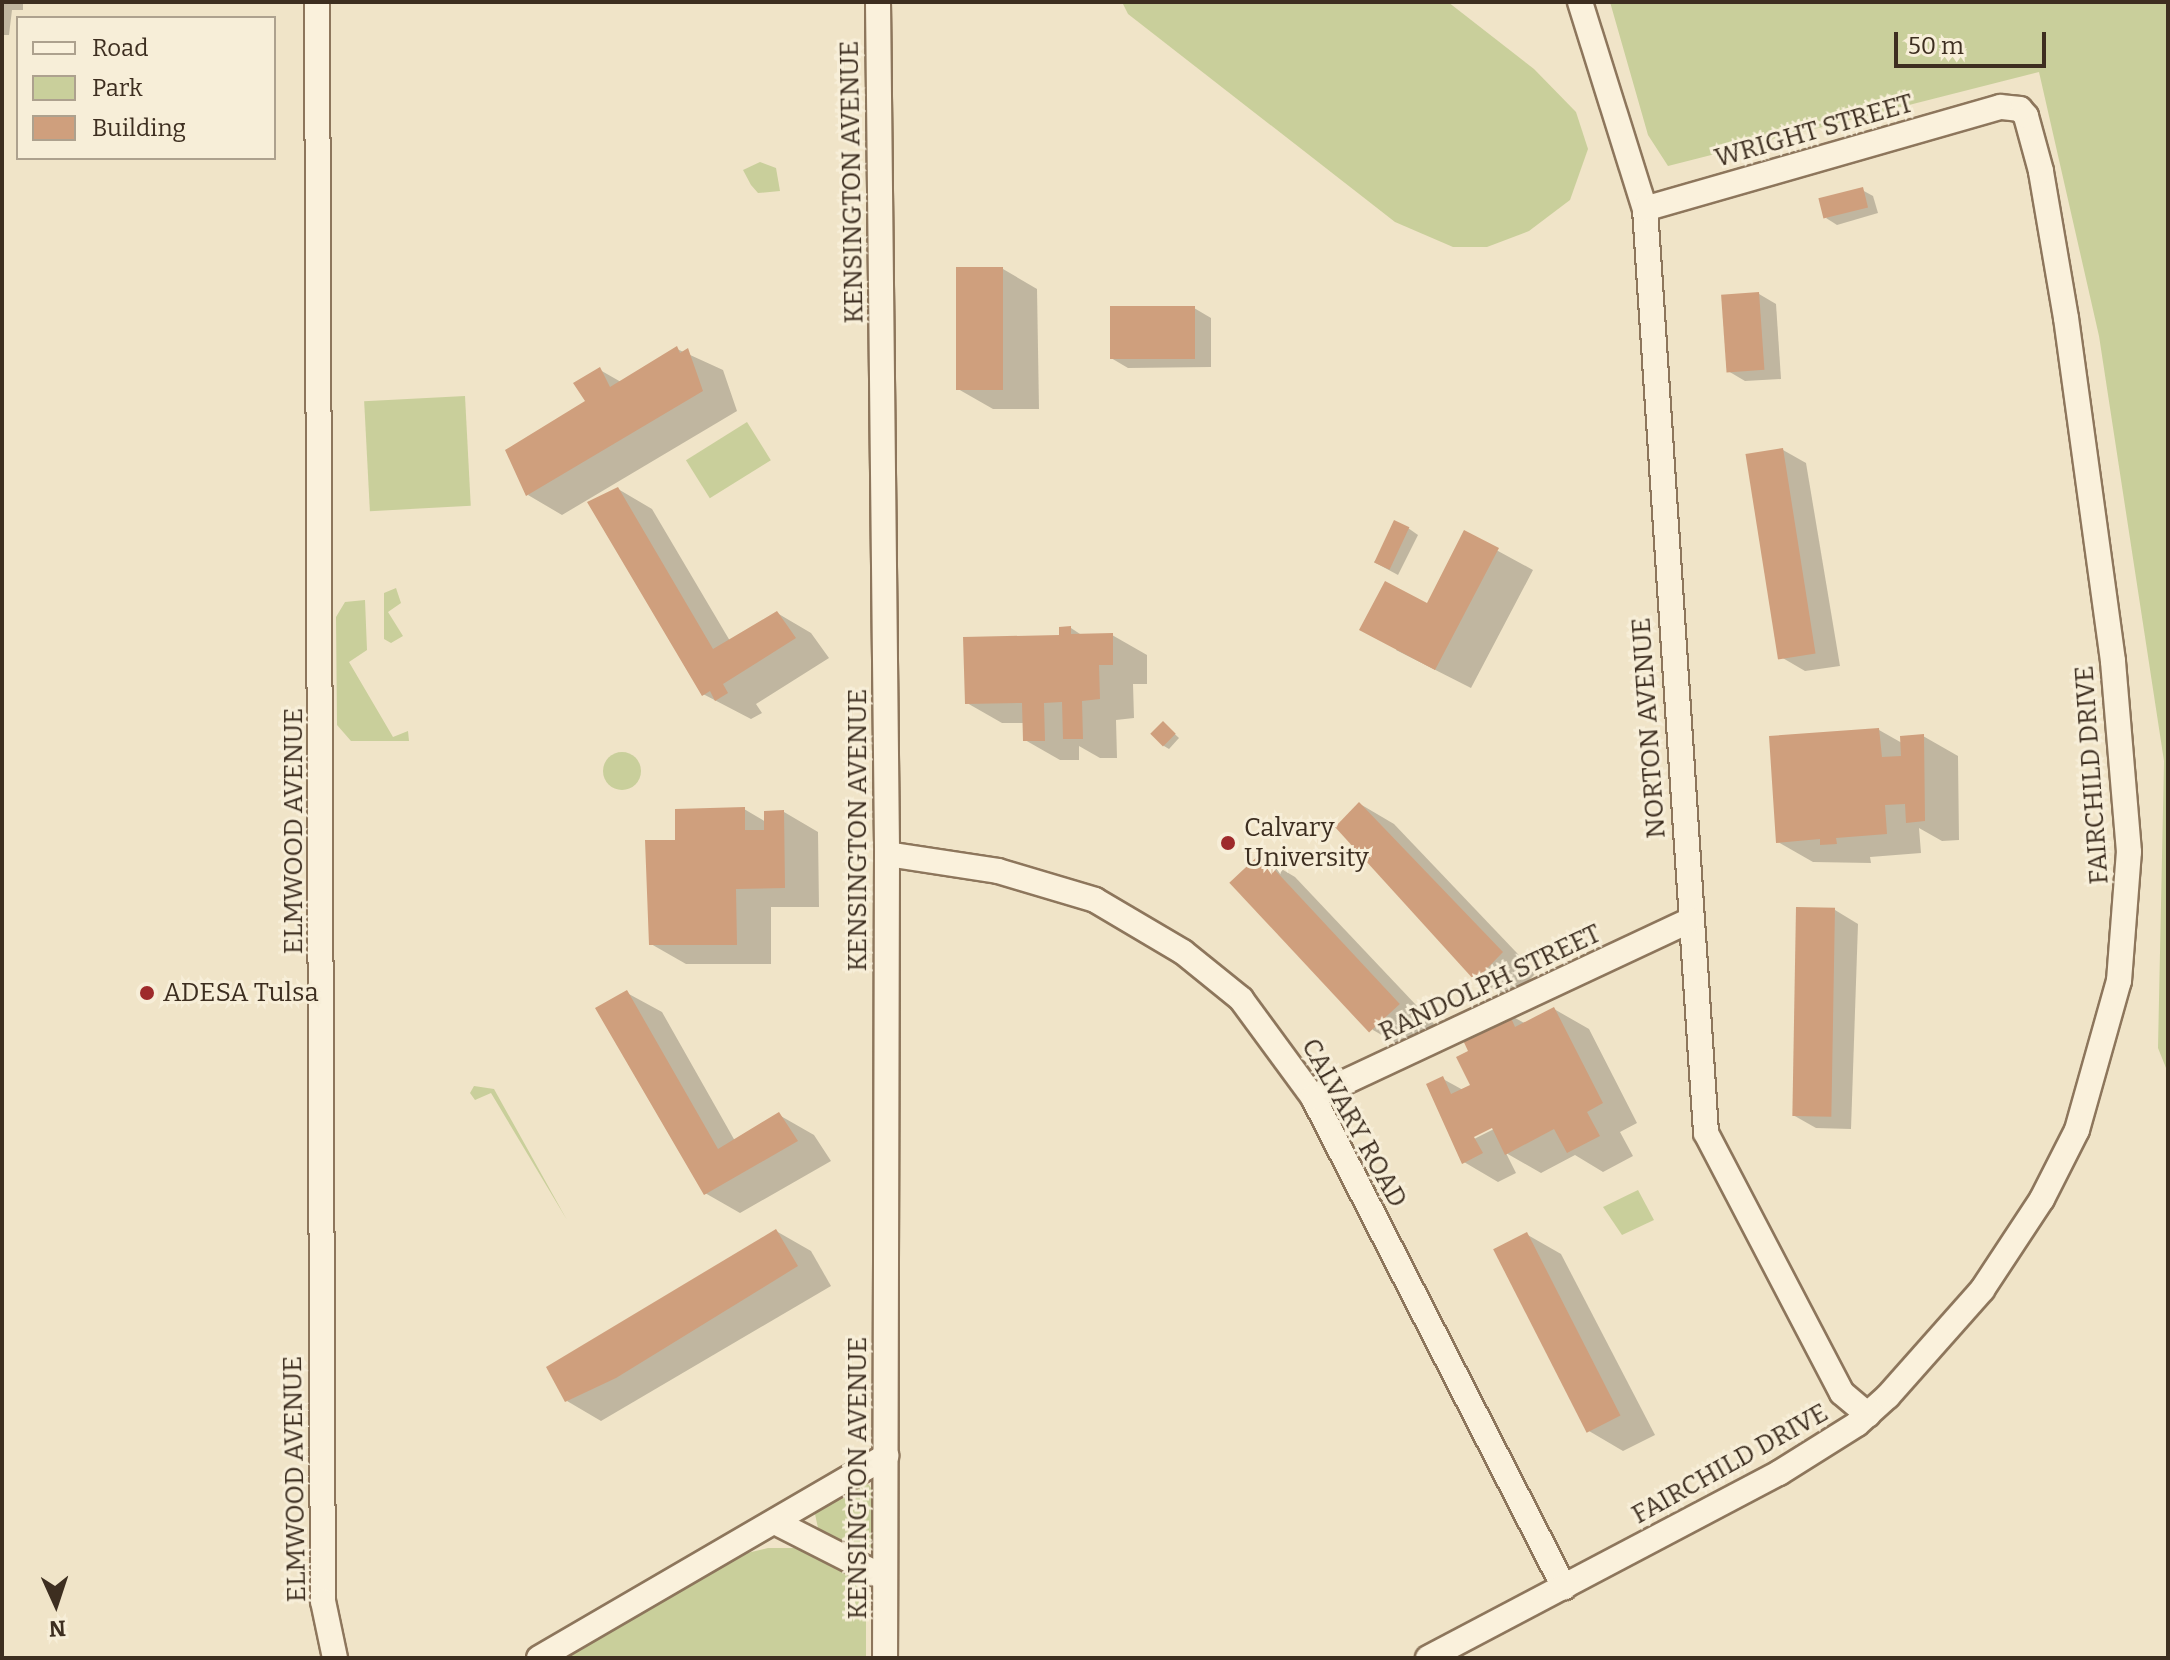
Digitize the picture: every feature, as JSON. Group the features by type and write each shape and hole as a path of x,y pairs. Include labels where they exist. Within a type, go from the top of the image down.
{"street":[{"name":"ELMWOOD AVENUE","path":"317,2 323,1601 335,1658"},
{"name":"KENSINGTON AVENUE","path":"878,2 887,854 885,1658"},
{"name":"NORTON AVENUE","path":"1580,2 1645,209 1706,1133 1842,1393 1868,1415"},
{"name":"WRIGHT STREET","path":"1645,209 2000,107"},
{"name":"FAIRCHILD DRIVE","path":"1428,1658 1779,1473 1868,1415 1982,1290 2056,1174 2098,1068 2124,942 2129,852 2124,774 2084,432 2032,127 2020,109 2000,107"},
{"name":"CALVARY ROAD","path":"887,854 922,856 1047,882 1137,922 1241,999 1313,1097 1564,1587"},
{"name":"RANDOLPH STREET","path":"1313,1097 1690,920"},
{"path":"539,1658 886,1456"},
{"path":"775,1522 885,1578"}],"green space":[{"path":"1122,2 1448,2 1534,69 1576,112 1588,149 1570,200 1529,231 1487,247 1453,247 1395,222 1128,14"},
{"path":"1610,2 2168,2 2168,1073 2158,1048 2164,761 2099,336 2039,72 1668,166 1648,135"},
{"path":"760,162 776,168 780,191 758,193 751,185 743,170"},
{"path":"465,396 471,506 370,511 364,401"},
{"path":"747,422 771,460 710,498 686,460"},
{"path":"396,588 401,603 388,612 403,636 391,643 384,639 384,593"},
{"path":"365,600 367,650 349,662 393,737 408,731 409,741 351,741 337,725 336,617 345,602"},
{"path":"622,752 636,757 641,771 636,785 622,790 608,785 603,771 608,757"},
{"path":"474,1086 494,1089 567,1220 491,1093 475,1100 470,1093"},
{"path":"1638,1190 1654,1220 1622,1235 1603,1207"},
{"path":"868,1484 875,1493 874,1547 859,1552 818,1528 815,1514 853,1487"},
{"path":"768,1548 797,1548 845,1570 866,1599 866,1658 567,1658 743,1554"}],"building":[{"path":"1863,187 1868,207 1823,219 1818,198"},
{"path":"956,267 1003,267 1003,390 956,390"},
{"path":"1759,292 1764,370 1727,372 1721,295"},
{"path":"1110,306 1195,306 1195,359 1110,359"},
{"path":"677,346 680,353 688,348 703,391 526,496 505,450 585,401 573,383 600,367 610,387"},
{"path":"1783,448 1816,653 1778,659 1745,454"},
{"path":"618,487 713,649 777,611 796,638 723,684 728,693 715,701 710,691 702,696 587,502"},
{"path":"1394,520 1409,527 1390,570 1374,563"},
{"path":"1464,530 1499,548 1435,670 1359,630 1385,581 1427,603"},
{"path":"1071,626 1071,634 1113,633 1113,665 1099,665 1100,699 1082,701 1083,739 1063,739 1062,702 1044,703 1045,741 1023,741 1022,703 965,704 963,637 1059,635 1059,627"},
{"path":"1163,721 1176,734 1163,746 1150,734"},
{"path":"1879,728 1882,757 1901,756 1900,736 1924,734 1925,821 1906,823 1905,804 1885,805 1887,834 1836,838 1837,844 1820,845 1820,839 1776,843 1769,736"},
{"path":"1359,802 1503,952 1475,981 1335,827"},
{"path":"745,807 745,830 764,830 764,811 784,810 785,888 736,889 737,945 649,945 645,840 675,840 675,809"},
{"path":"1260,854 1400,1004 1369,1033 1229,883"},
{"path":"1796,907 1835,908 1831,1117 1792,1116"},
{"path":"627,990 718,1149 779,1112 798,1141 704,1195 595,1008"},
{"path":"1554,1007 1603,1103 1587,1112 1600,1136 1567,1153 1554,1129 1505,1155 1492,1128 1474,1137 1483,1153 1462,1164 1426,1084 1443,1076 1451,1094 1470,1085 1456,1057 1468,1051 1461,1036 1508,1011 1515,1027"},
{"path":"776,1229 798,1266 616,1378 565,1402 546,1367"},
{"path":"1527,1232 1621,1416 1587,1433 1493,1249"}],"place":[{"name":"Calvary University","path":"1228,843"},
{"name":"ADESA Tulsa","path":"147,993"}]}
